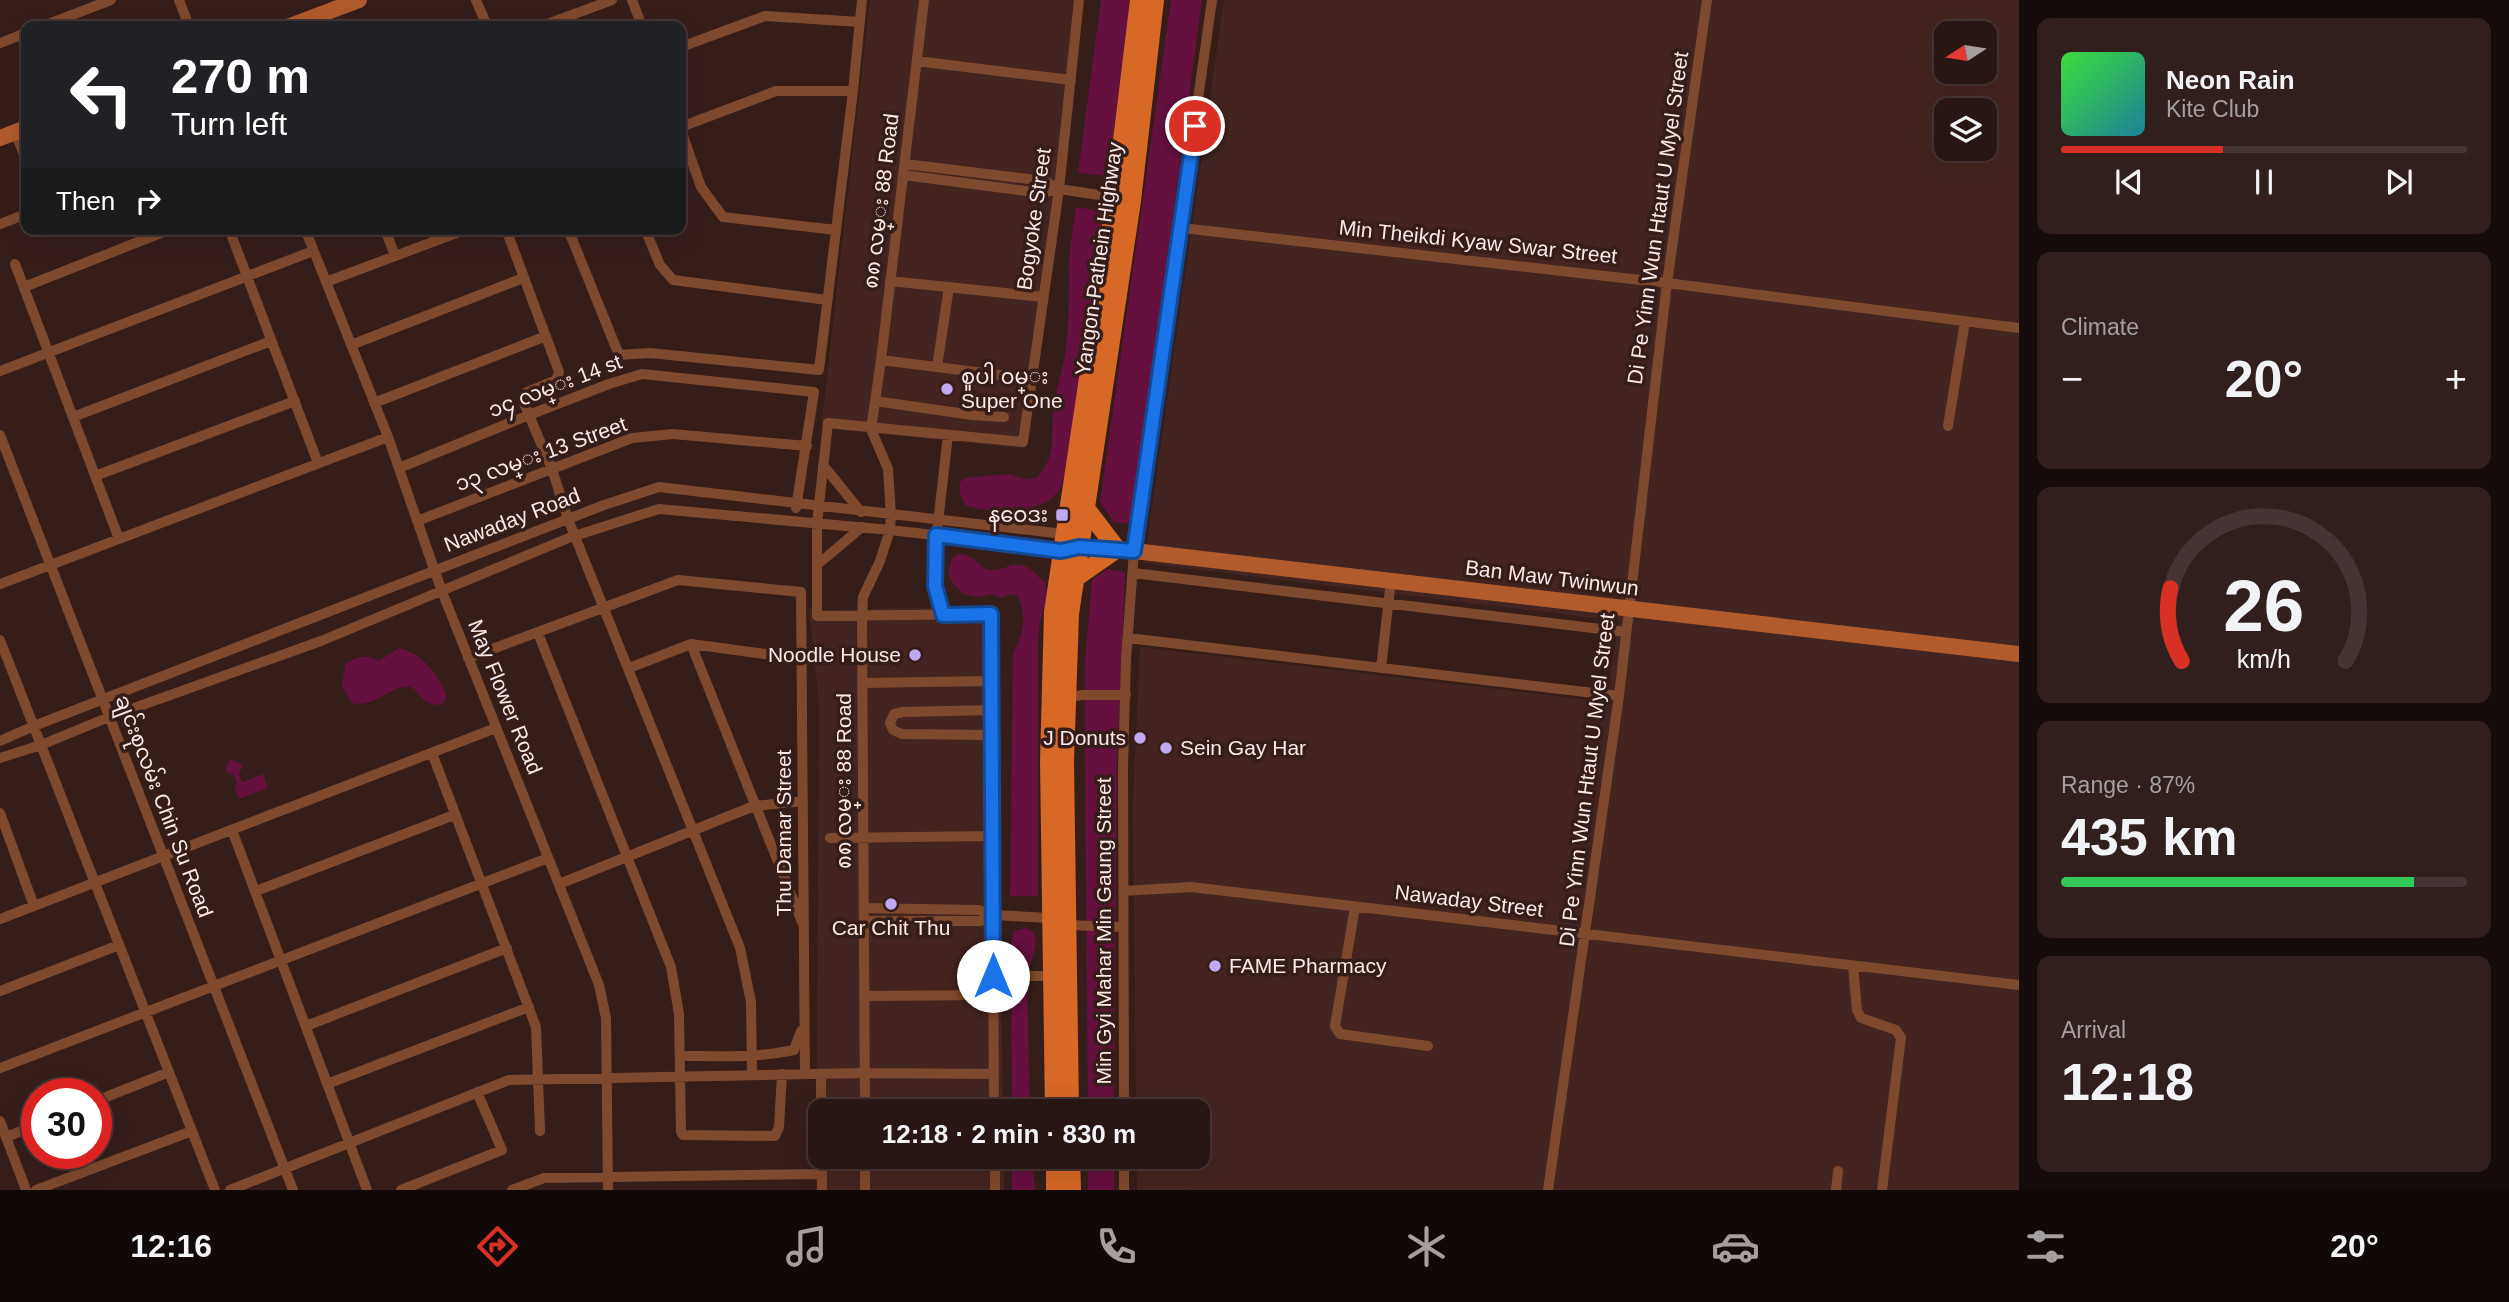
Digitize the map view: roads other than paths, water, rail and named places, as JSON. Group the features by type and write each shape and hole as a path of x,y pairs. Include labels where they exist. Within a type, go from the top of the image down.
{"main road":[{"name":"Yangon-Pathein Highway","path":"1070,1099 1076,925 1075,696 1070,614 1074,579 1068,544 1085,507 1124,199 1139,0"},
{"name":"Yangon-Pathein Highway","path":"1054,1099 1050,918 1051,665 1054,612 1068,544 1155,0"},
{"path":"1074,579 1125,550 1085,507"},
{"path":"1055,1169 1055,1190"},
{"path":"1071,1169 1072,1190"}],"street":[{"path":"56,21 111,0"},
{"path":"179,0 187,21"},
{"path":"327,20 359,0"},
{"path":"476,0 485,21"},
{"path":"566,21 612,0"},
{"path":"632,0 640,21"},
{"path":"570,235 619,355 650,353 819,370 862,0"},
{"name":"၈၈ လမ္း 88 Road","path":"865,1099 862,617 863,597 880,561 890,530 891,515 888,469 871,429 924,0"},
{"name":"Bogyoke Street","path":"948,435 1023,442 1059,189 1079,0"},
{"name":"Min Gyi Mahar Min Gaung Street","path":"1124,1099 1120,927 1123,891 1123,695 1133,573 1125,550 1182,228 1212,0"},
{"name":"Di Pe Yinn Wun Htaut U Myel Street","path":"1548,1190 1619,696 1667,283 1707,0"},
{"path":"686,45 765,16 860,22"},
{"path":"0,43 21,35"},
{"path":"916,61 1070,80"},
{"path":"686,126 776,91 853,91"},
{"path":"14,132 21,148"},
{"path":"686,143 701,187 723,216 836,230"},
{"path":"904,170 1041,193 1059,189 1124,199"},
{"path":"0,224 21,216"},
{"name":"Min Theikdi Kyaw Swar Street","path":"1182,228 1667,283 2019,328"},
{"path":"24,287 156,235"},
{"path":"231,235 318,463"},
{"name":"May Flower Road","path":"307,235 388,437 441,589 599,985 607,1018 608,1184"},
{"path":"386,235 395,256"},
{"path":"326,282 451,235"},
{"path":"508,235 546,336 558,377 524,394 522,399 740,948 751,1002 752,1075"},
{"path":"648,235 660,265 673,280 827,300"},
{"path":"0,371 313,251"},
{"path":"15,264 119,539"},
{"path":"351,345 523,278"},
{"path":"890,281 1043,297"},
{"path":"937,367 949,287"},
{"path":"1948,426 1965,321"},
{"path":"374,403 546,336"},
{"path":"73,417 271,341"},
{"path":"881,360 1032,379"},
{"name":"၁၄ လမ္း 14 st","path":"399,468 609,384 642,374 814,392 807,446"},
{"path":"95,477 295,401"},
{"path":"875,401 1004,417"},
{"path":"943,615 935,586 936,535 948,435 828,423 817,523 817,616 862,617 991,614 994,1099"},
{"name":"ချင်းစုလမ်း Chin Su Road","path":"0,435 293,1190"},
{"name":"၁၃ လမ္း 13 Street","path":"417,521 632,438 673,435 807,446"},
{"path":"0,584 388,437"},
{"path":"795,522 807,446"},
{"path":"823,465 861,512"},
{"name":"Nawaday Road","path":"0,741 568,519 659,488 937,520 1068,544"},
{"name":"Nawaday Road","path":"0,758 321,641 441,589 575,536 659,509 936,535 1068,544"},
{"path":"817,565 862,527"},
{"name":"Ban Maw Twinwun","path":"1068,544 2019,654"},
{"path":"1133,573 1626,632"},
{"name":"Thu Damar Street","path":"605,608 678,580 801,592 805,1074"},
{"path":"1381,668 1391,580"},
{"path":"468,658 605,608"},
{"path":"538,633 671,967 679,1014 682,1076 679,1127 683,1135 775,1136 779,1127 782,1074"},
{"path":"1128,638 1619,696"},
{"path":"0,640 215,1190"},
{"path":"628,668 691,644 802,659"},
{"path":"691,644 804,928"},
{"path":"862,683 992,681"},
{"path":"1075,696 1123,695"},
{"path":"992,710 903,712 894,714 890,723 893,730 902,734 992,734"},
{"path":"0,919 496,728"},
{"path":"432,753 536,1027 540,1131"},
{"path":"559,884 754,806 803,801"},
{"path":"0,813 34,906"},
{"path":"256,891 454,815"},
{"path":"232,830 367,1190"},
{"path":"830,838 993,836"},
{"path":"0,1068 548,858"},
{"name":"Nawaday Street","path":"1123,891 1191,887 2019,985"},
{"path":"1355,907 1335,1027 1340,1034 1429,1046"},
{"path":"864,908 979,910 993,915 1050,918"},
{"path":"925,909 925,921"},
{"path":"864,921 980,921 993,915"},
{"path":"1076,925 1120,927"},
{"path":"0,991 120,945"},
{"path":"306,1027 507,948"},
{"path":"1853,966 1857,1010 1861,1018 1896,1030 1900,1038 1882,1190"},
{"path":"993,976 1052,976"},
{"path":"864,996 994,995"},
{"path":"327,1084 529,1007"},
{"path":"681,1056 751,1057 794,1050 805,1019"},
{"path":"112,1095 169,1072"},
{"path":"230,1190 509,1080 782,1074 994,1074"},
{"path":"821,1074 821,1099"},
{"path":"401,1190 502,1150 477,1092"},
{"path":"0,1121 26,1190"},
{"path":"6,1137 21,1131"},
{"path":"36,1190 192,1131"},
{"path":"822,1169 822,1190"},
{"path":"865,1169 865,1190"},
{"path":"995,1169 995,1190"},
{"path":"1124,1169 1124,1190"},
{"path":"1836,1190 1838,1171"},
{"path":"512,1190 544,1178 608,1184 822,1174"}],"place":[{"name":"စူပါ ၀မ္း Super One","path":"947,389"},
{"name":"နဝေဒး","path":"1062,515"},
{"name":"Noodle House","path":"915,655"},
{"name":"J Donuts","path":"1140,738"},
{"name":"Sein Gay Har","path":"1166,748"},
{"name":"Car Chit Thu","path":"891,904"},
{"name":"FAME Pharmacy","path":"1215,966"}]}
